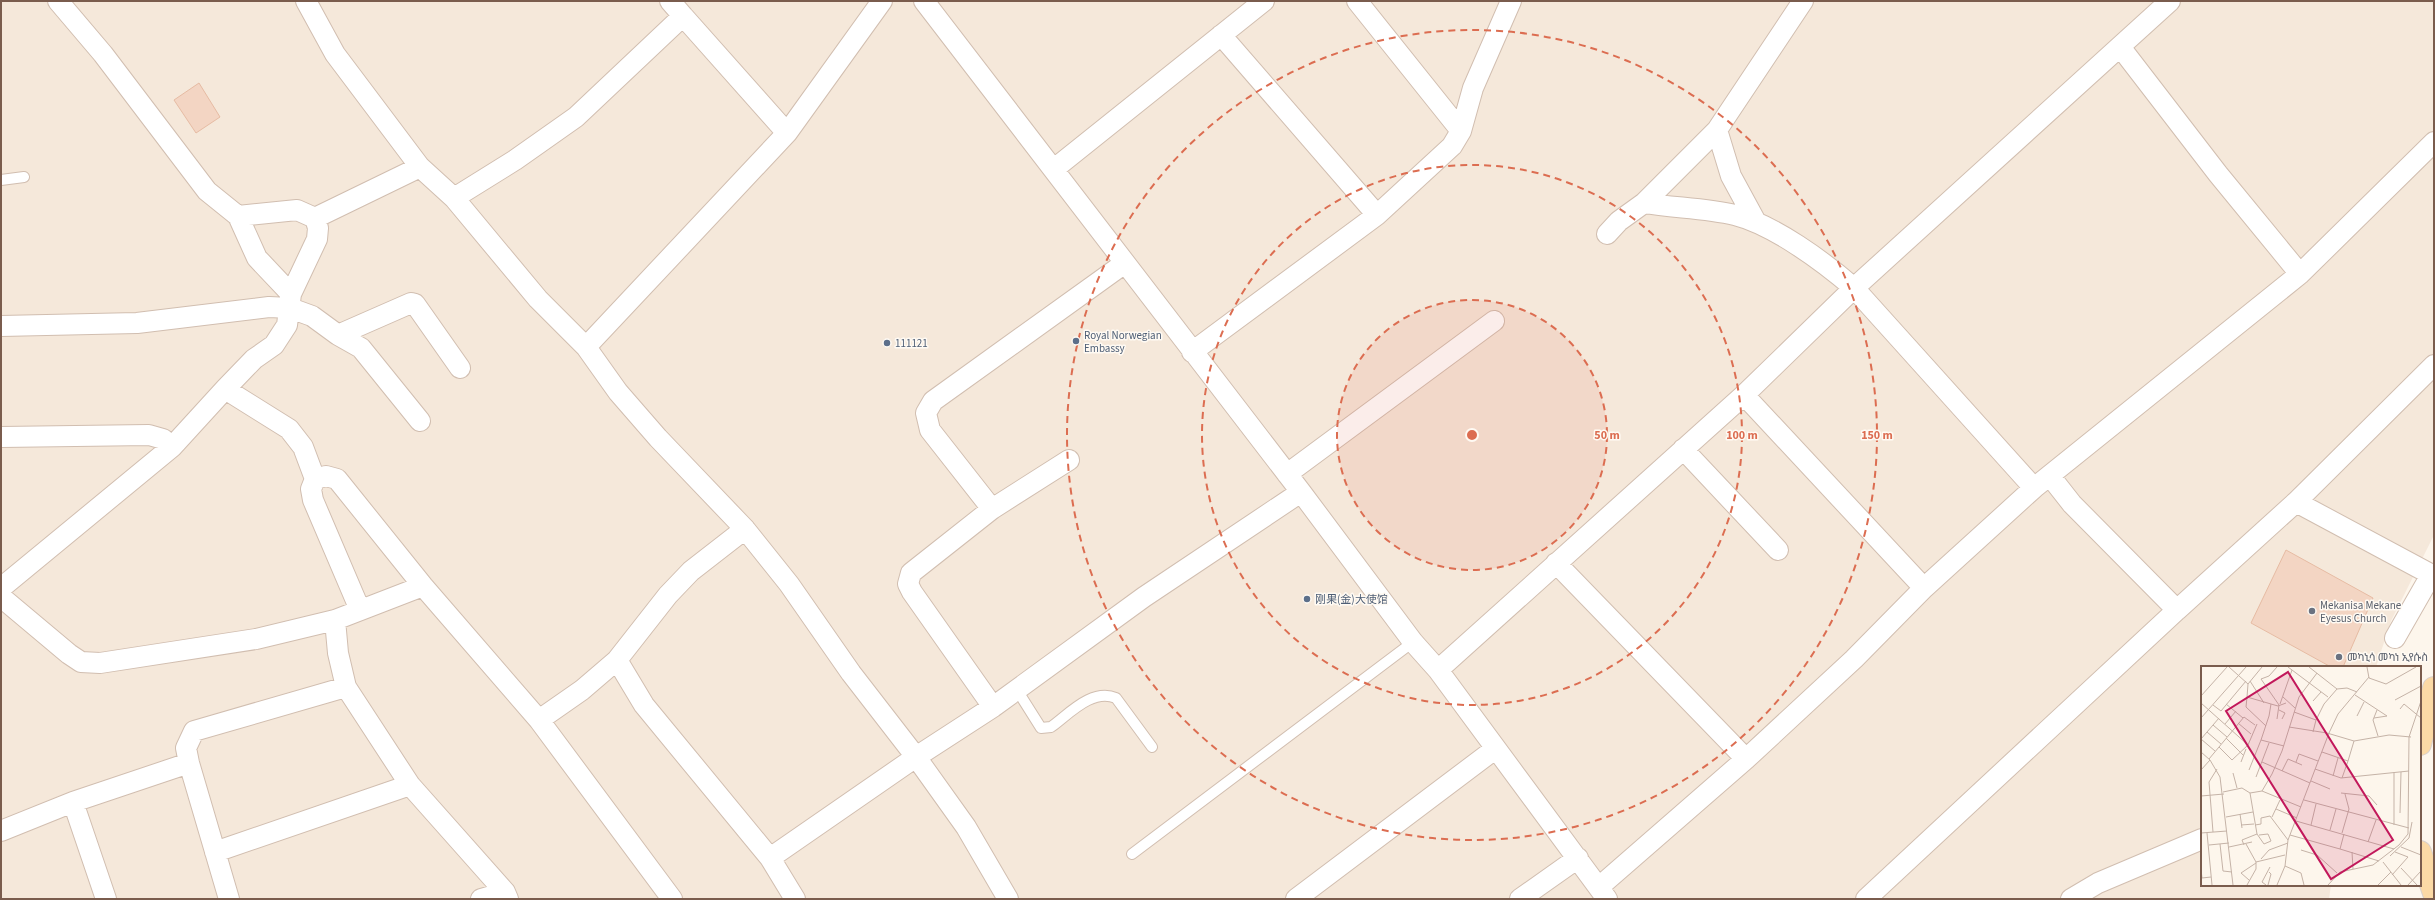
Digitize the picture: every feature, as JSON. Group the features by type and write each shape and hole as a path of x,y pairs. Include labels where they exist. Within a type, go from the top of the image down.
{"main road":[{"path":"2421,740 2434,688"},
{"path":"2421,855 2434,893"}],"street":[{"path":"58,1 103,54 207,191 238,216 257,258 291,301 338,335 361,348 420,421"},
{"path":"306,1 335,54 420,167 454,198 538,299 586,347 633,409 745,528 789,584 852,673 916,757 966,827 1008,899"},
{"path":"670,1 787,133"},
{"path":"586,347 787,133 882,1"},
{"path":"924,1 1301,492 1413,642 1438,670 1603,893 1854,659 1924,588 2034,488 2300,274 2434,142"},
{"path":"1054,169 1264,1"},
{"path":"1357,1 1461,130"},
{"path":"1192,352 1377,215 1431,167 1452,146 1461,130 1473,88 1512,1"},
{"path":"1607,234 1619,221 1644,203 1718,130 1803,1"},
{"path":"1438,670 1744,395 1854,288 2121,48 2170,1"},
{"path":"454,198 515,160 576,117 682,16"},
{"path":"1221,35 1377,215"},
{"path":"2121,48 2218,174 2300,274"},
{"path":"1718,130 1731,176 1756,222"},
{"path":"315,218 420,167"},
{"path":"1644,203 1720,212 1756,222 1824,262 1854,288 2034,488"},
{"path":"1,588 172,447 254,359 274,345 287,325 291,301 317,239 318,228 315,218 297,210 238,216"},
{"path":"992,509 930,430 926,413 933,401 1125,263"},
{"path":"1,326 137,323 268,307 291,301"},
{"path":"338,335 411,303 415,304 460,368"},
{"path":"1287,474 1494,321"},
{"path":"1866,899 2177,610 2296,502 2434,365"},
{"path":"225,389 289,429 303,447 315,479 311,489 313,500 360,610"},
{"path":"1744,395 1924,588"},
{"path":"1,437 149,435 162,439 172,447"},
{"path":"1683,449 1778,550"},
{"path":"993,707 908,584 911,573 992,509 1069,460"},
{"path":"315,479 326,476 337,479 423,586 539,720 672,899"},
{"path":"2050,476 2072,504 2177,610"},
{"path":"770,858 916,757 993,707 1144,597 1301,492"},
{"path":"2296,502 2432,575 2395,638"},
{"path":"539,720 582,690 617,660 668,595 691,571 745,528"},
{"path":"1556,563 1746,759"},
{"path":"1,597 69,654 81,662 100,663 256,639 335,620 423,586"},
{"path":"335,620 338,653 346,688 410,785 507,895"},
{"path":"617,660 644,705 770,858 795,899"},
{"path":"228,899 186,748 194,731 346,688"},
{"path":"1296,899 1495,749"},
{"path":"1,831 73,802 189,762"},
{"path":"215,852 410,785"},
{"path":"73,802 106,899"},
{"path":"2071,899 2098,883 2201,839"},
{"path":"1520,899 1578,858"},
{"path":"481,899 507,895"}],"lane":[{"path":"1,180 24,177"},
{"path":"1132,854 1413,642"},
{"path":"1017,690 1042,728 1045,729 1051,727 1092,698 1107,695 1116,698 1152,747"}],"shaded area":[{"path":"1,1 2434,1 2434,535 2391,621 2376,666 2201,666 2201,886 2331,886 2329,899 1,899"}],"building":[{"path":"199,83 220,117 196,133 174,100"},
{"name":"Mekanisa Mekane Eyesus Church","path":"2286,550 2373,598 2343,666 2329,666 2251,623"}],"place":[{"name":"Royal Norwegian Embassy","path":"1076,341"},
{"name":"111121","path":"887,343"},
{"name":"刚果(金)大使馆","path":"1307,599"},
{"name":"Mekanisa Mekane Eyesus Church","path":"2312,611"},
{"name":"መካኒሳ መካነ ኢየሱስ","path":"2339,657"}]}
